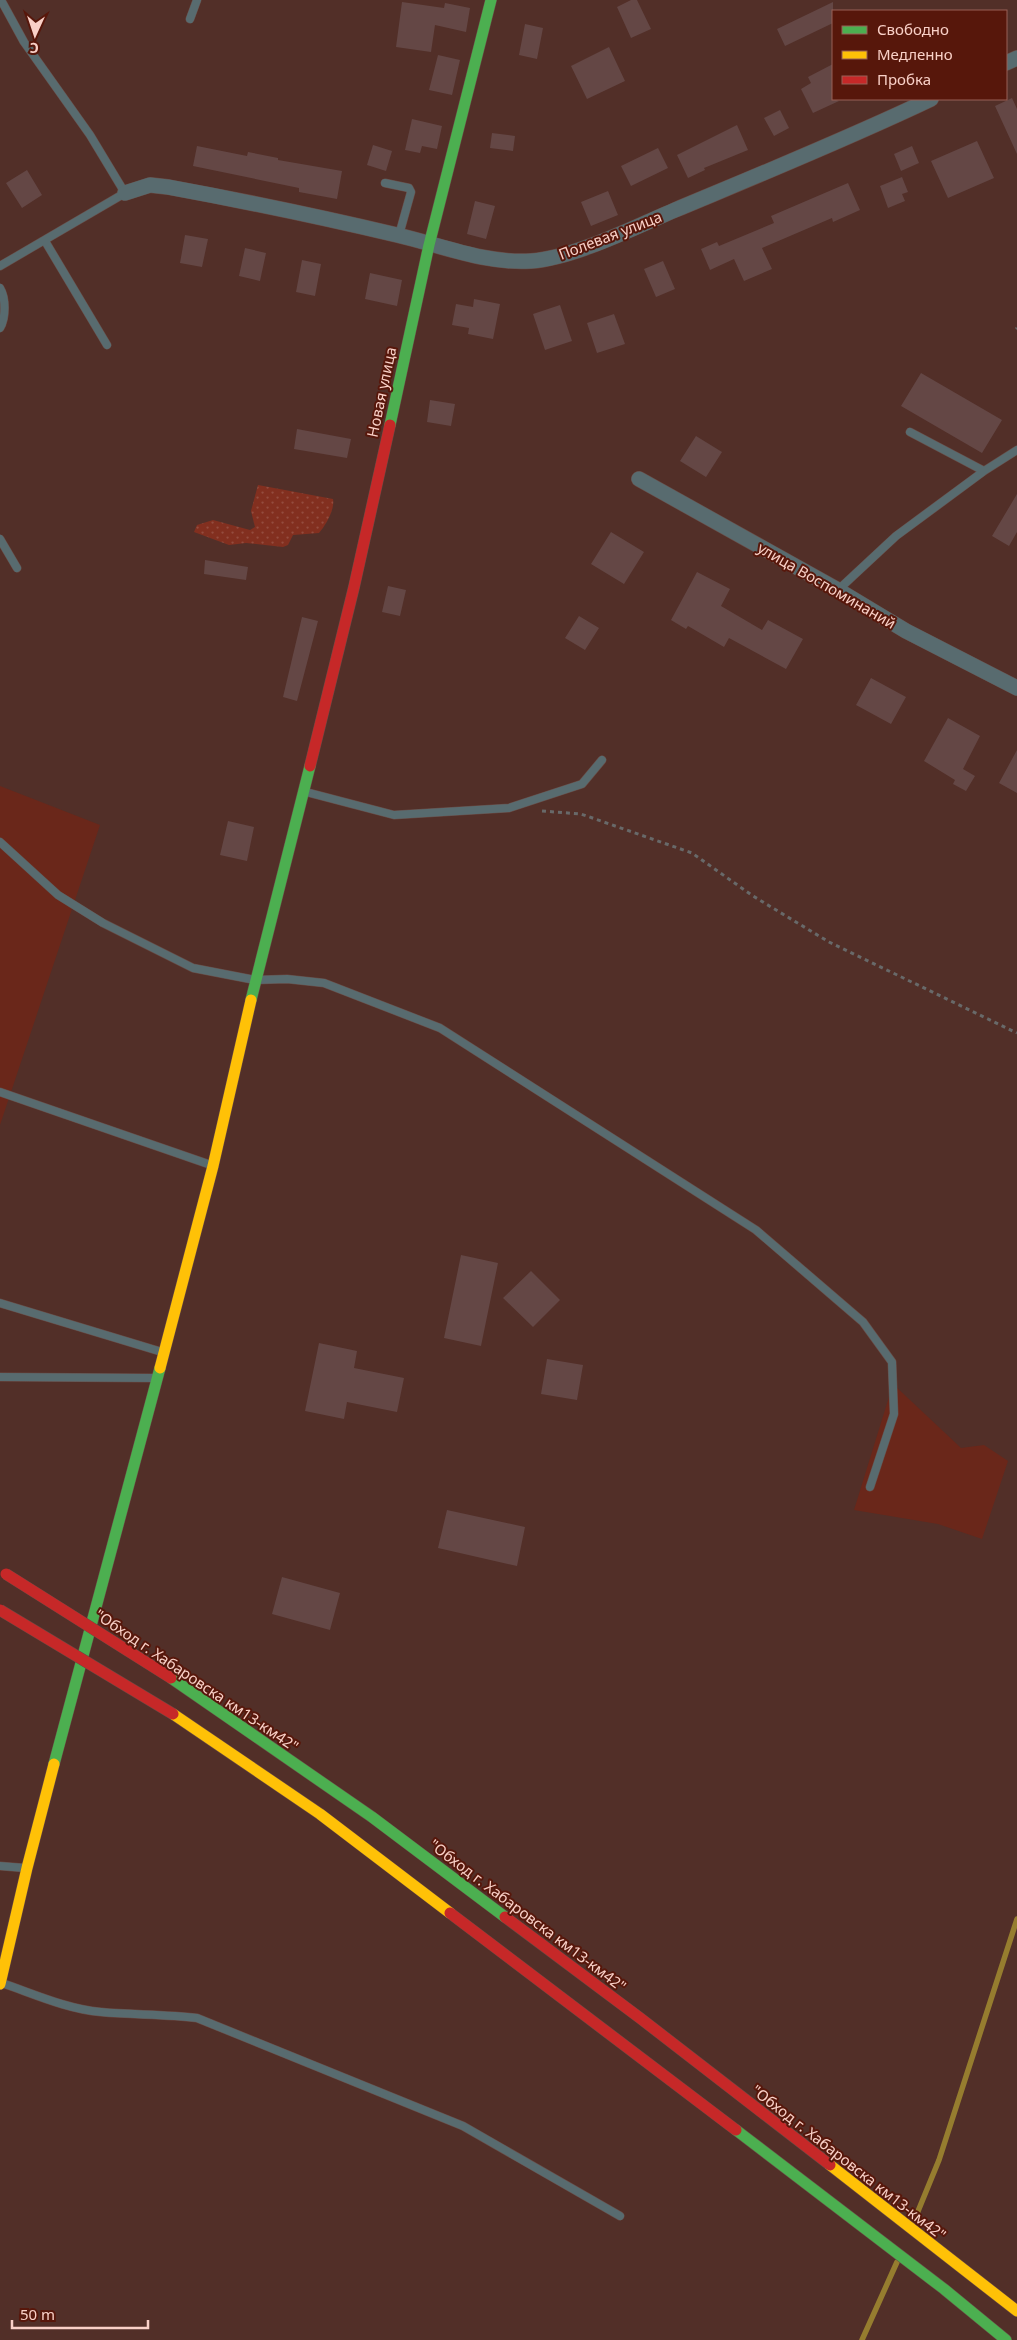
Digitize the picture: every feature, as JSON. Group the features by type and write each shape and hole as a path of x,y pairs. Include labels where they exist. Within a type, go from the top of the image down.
{"main road":[{"name":"Новая улица","path":"0,1983 27,1868 212,1166 255,980 304,792 354,587 429,245 491,0"},
{"name":"\"Обход г. Хабаровска км13-км42\"","path":"3,1572 171,1678 372,1817 640,2018 843,2178 1017,2311"},
{"path":"0,1610 172,1714 320,1814 944,2289 1006,2340"}],"street":[{"name":"Полевая улица","path":"125,193 150,185 168,187 399,235 429,245 500,260 531,261 554,257 671,212 877,125 929,100"},
{"name":"улица Воспоминаний","path":"639,479 838,590 906,631 1017,688"}],"lane":[{"path":"0,266 125,193 90,135 24,42 1,0"},
{"path":"190,19 197,0"},
{"path":"386,183 409,188 411,192 399,235"},
{"path":"45,241 107,346"},
{"path":"0,288 3,293 4,307 0,328"},
{"path":"910,432 984,471"},
{"path":"838,590 896,536 984,471 1017,450"},
{"path":"0,539 16,568"},
{"path":"304,792 394,816 510,808 582,784 602,760"},
{"path":"0,842 58,896 103,923 193,968 255,980 287,979 324,984 440,1028 756,1230 863,1322 892,1362 894,1414 870,1487"},
{"path":"0,1092 212,1166"},
{"path":"0,1303 164,1353"},
{"path":"0,1377 156,1378"},
{"path":"0,1866 27,1868"},
{"path":"0,1983 72,2007 100,2012 169,2014 197,2018 464,2126 620,2216"}],"path":[{"path":"536,810 581,814 692,854 753,896 829,942 1017,1033"}],"shaded area":[{"path":"258,485 333,499 331,512 319,533 293,535 288,545 283,547 246,543 229,545 194,532 197,525 213,520 250,530 255,527 251,511"},
{"path":"0,786 100,825 0,1125"},
{"path":"893,1384 961,1448 984,1445 1008,1461 982,1539 938,1524 854,1510"}],"building":[{"path":"631,0 637,0 651,29 631,38 617,7"},
{"path":"402,2 444,8 445,3 470,8 466,32 435,25 431,52 396,47"},
{"path":"833,2 832,23 785,46 777,29"},
{"path":"525,24 543,28 537,59 519,55"},
{"path":"609,47 625,81 587,99 571,66"},
{"path":"438,55 460,60 452,95 429,90"},
{"path":"832,65 832,100 839,101 813,113 801,89 811,83 808,77"},
{"path":"1012,98 1017,109 1017,154 995,106"},
{"path":"780,110 789,128 774,136 764,118"},
{"path":"412,119 442,126 437,149 422,146 420,153 405,150"},
{"path":"737,125 748,150 704,168 705,170 688,178 677,155"},
{"path":"492,133 515,136 513,151 490,148"},
{"path":"977,141 994,178 948,198 931,161"},
{"path":"373,145 392,151 386,171 367,165"},
{"path":"197,146 247,156 248,152 278,158 278,160 342,171 337,199 299,192 299,188 193,166"},
{"path":"912,146 919,163 901,171 894,154"},
{"path":"658,148 668,168 631,186 621,166"},
{"path":"27,170 42,195 22,208 6,183"},
{"path":"902,177 908,192 902,194 905,201 888,208 880,186"},
{"path":"848,183 860,210 833,222 832,218 762,248 772,269 744,281 734,259 710,270 701,249 717,242 719,246 774,223 771,216"},
{"path":"608,191 618,215 591,226 581,202"},
{"path":"475,201 495,206 486,239 467,234"},
{"path":"185,235 208,239 202,267 180,263"},
{"path":"245,248 266,253 260,281 239,276"},
{"path":"302,260 321,264 315,296 296,292"},
{"path":"663,261 675,289 656,297 644,269"},
{"path":"370,273 402,280 397,306 365,299"},
{"path":"474,299 500,304 493,339 468,334 469,328 452,325 456,304 473,307"},
{"path":"560,305 572,341 545,350 533,314"},
{"path":"614,314 625,344 597,353 587,323"},
{"path":"921,373 1002,420 982,453 901,406"},
{"path":"430,400 455,404 451,426 427,422"},
{"path":"297,429 351,439 347,458 294,449"},
{"path":"696,436 722,452 706,477 680,461"},
{"path":"1017,494 1017,532 1009,546 992,536"},
{"path":"611,532 644,552 624,584 591,564"},
{"path":"205,560 248,567 246,580 204,574"},
{"path":"697,572 730,589 721,606 762,630 768,620 803,639 786,669 729,638 724,647 688,626 686,629 671,620"},
{"path":"388,586 406,590 400,616 382,612"},
{"path":"579,616 599,628 585,650 565,638"},
{"path":"302,617 318,621 297,701 283,697"},
{"path":"871,678 906,697 891,724 856,705"},
{"path":"948,718 980,736 963,769 975,776 966,791 953,784 955,780 924,761"},
{"path":"1017,750 1017,793 999,783"},
{"path":"228,821 254,827 247,861 220,855"},
{"path":"461,1255 498,1263 481,1346 444,1338"},
{"path":"531,1271 560,1300 533,1327 503,1298"},
{"path":"319,1343 357,1351 354,1368 404,1378 397,1412 347,1402 344,1419 305,1411"},
{"path":"547,1359 583,1365 577,1400 541,1394"},
{"path":"447,1510 525,1527 517,1566 438,1548"},
{"path":"282,1577 340,1593 330,1630 272,1614"}],"waterway":[{"path":"914,2221 939,2160 1017,1919"},
{"path":"862,2340 897,2262"}],"traffic: fast":[{"path":"390,425 429,245 491,0"},
{"path":"251,1000 310,766"},
{"path":"54,1764 160,1368"},
{"path":"171,1678 372,1817 505,1917"},
{"path":"736,2130 944,2289 1006,2340"}],"traffic: slow":[{"path":"160,1368 213,1166 251,1000"},
{"path":"173,1714 320,1814 450,1913"},
{"path":"0,1984 54,1764"},
{"path":"830,2165 1017,2311"}],"traffic: jam":[{"path":"310,766 354,587 390,425"},
{"path":"6,1574 171,1678"},
{"path":"0,1610 173,1714"},
{"path":"450,1913 736,2130"},
{"path":"505,1917 640,2018 830,2165"}]}
